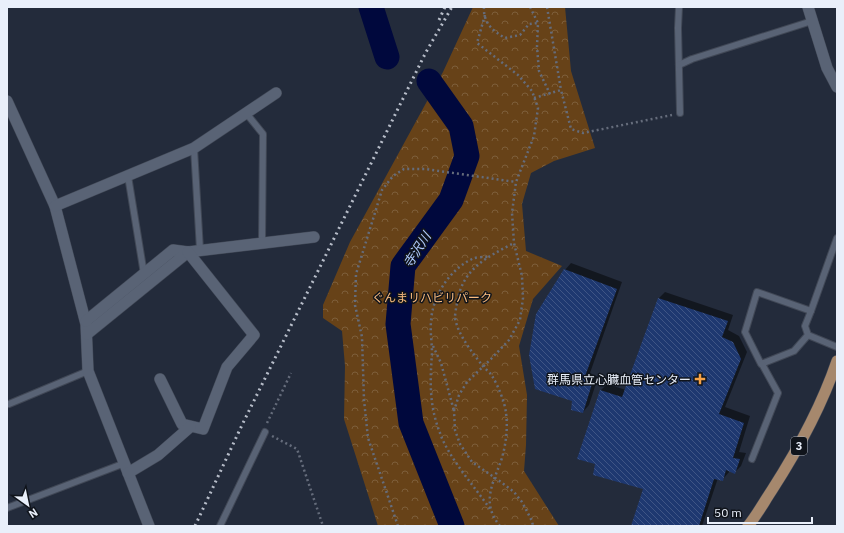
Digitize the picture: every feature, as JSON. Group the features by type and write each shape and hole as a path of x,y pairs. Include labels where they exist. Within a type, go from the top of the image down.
{"main road":[{"name":"3","path":"753,524 814,418 828,387 837,360"}],"street":[{"path":"808,7 827,68 837,87"},
{"path":"55,206 194,148 276,93"},
{"path":"7,100 55,206 86,321 88,372 149,526"},
{"path":"86,321 173,250 188,252 314,237"},
{"path":"87,334 188,252"},
{"path":"160,379 182,424 203,429 227,367 254,336 188,252"},
{"path":"127,468 158,455 190,427"}],"lane":[{"path":"679,7 680,113"},
{"path":"679,65 692,59 812,21"},
{"path":"246,113 263,134 262,243"},
{"path":"194,148 200,250"},
{"path":"128,176 144,274"},
{"path":"837,238 805,326 808,335 837,347"},
{"path":"752,459 778,393 745,332 757,292 811,311"},
{"path":"762,364 794,351 808,335"},
{"path":"9,404 88,372"},
{"path":"220,526 265,432"},
{"path":"7,508 127,468"}],"path":[{"path":"484,7 485,19 494,32 505,38 520,35 529,24 538,23"},
{"path":"530,7 538,23 537,47 539,71 550,94"},
{"path":"547,7 561,90 571,129 583,134 680,113"},
{"path":"454,412 458,395 467,382 508,340 520,320 523,298 522,276 514,243 512,213 516,182 534,136 538,108 532,91 518,75 477,43 485,14"},
{"path":"534,98 561,90"},
{"path":"398,526 368,438 364,400 362,337 355,305 356,274 382,190 393,176 404,170 425,169 516,182"},
{"path":"500,526 490,509 446,448 440,433 432,404 431,322 440,290 455,272 473,259 488,256 514,243"},
{"path":"488,256 475,268 464,282 457,301 455,318 461,334 483,366 492,376 506,411 508,432 502,458 490,489 490,509"},
{"path":"432,344 441,362 454,412 455,430 460,444 472,462 514,492 522,502 533,526"},
{"path":"291,373 266,424 265,432 297,449 323,526"}],"green space":[{"name":"ぐんまリハビリパーク","path":"473,7 565,7 571,71 595,148 554,161 531,173 522,204 526,251 562,266 533,299 519,346 527,395 524,471 559,526 378,526 344,419 345,366 342,331 323,318 323,305 350,242 443,72"}],"building":[{"path":"564,269 617,289 584,379 592,384 583,413 571,410 572,401 535,389 529,355 536,314"},
{"path":"658,298 728,321 722,337 733,342 741,359 719,414 744,423 733,458 740,459 735,474 726,470 723,481 714,479 699,526 631,526 643,489 593,475 595,464 577,459 600,390 622,397"}],"waterway":[{"name":"寺沢川","path":"371,7 387,57"},
{"name":"寺沢川","path":"429,81 461,126 467,156 451,200 403,266 398,324 411,423 452,526"}],"railway":[{"path":"439,20 445,7"},
{"path":"195,526 242,425 426,52 452,7"}],"place":[{"name":"群馬県立心臓血管センター","path":"700,379"}]}
